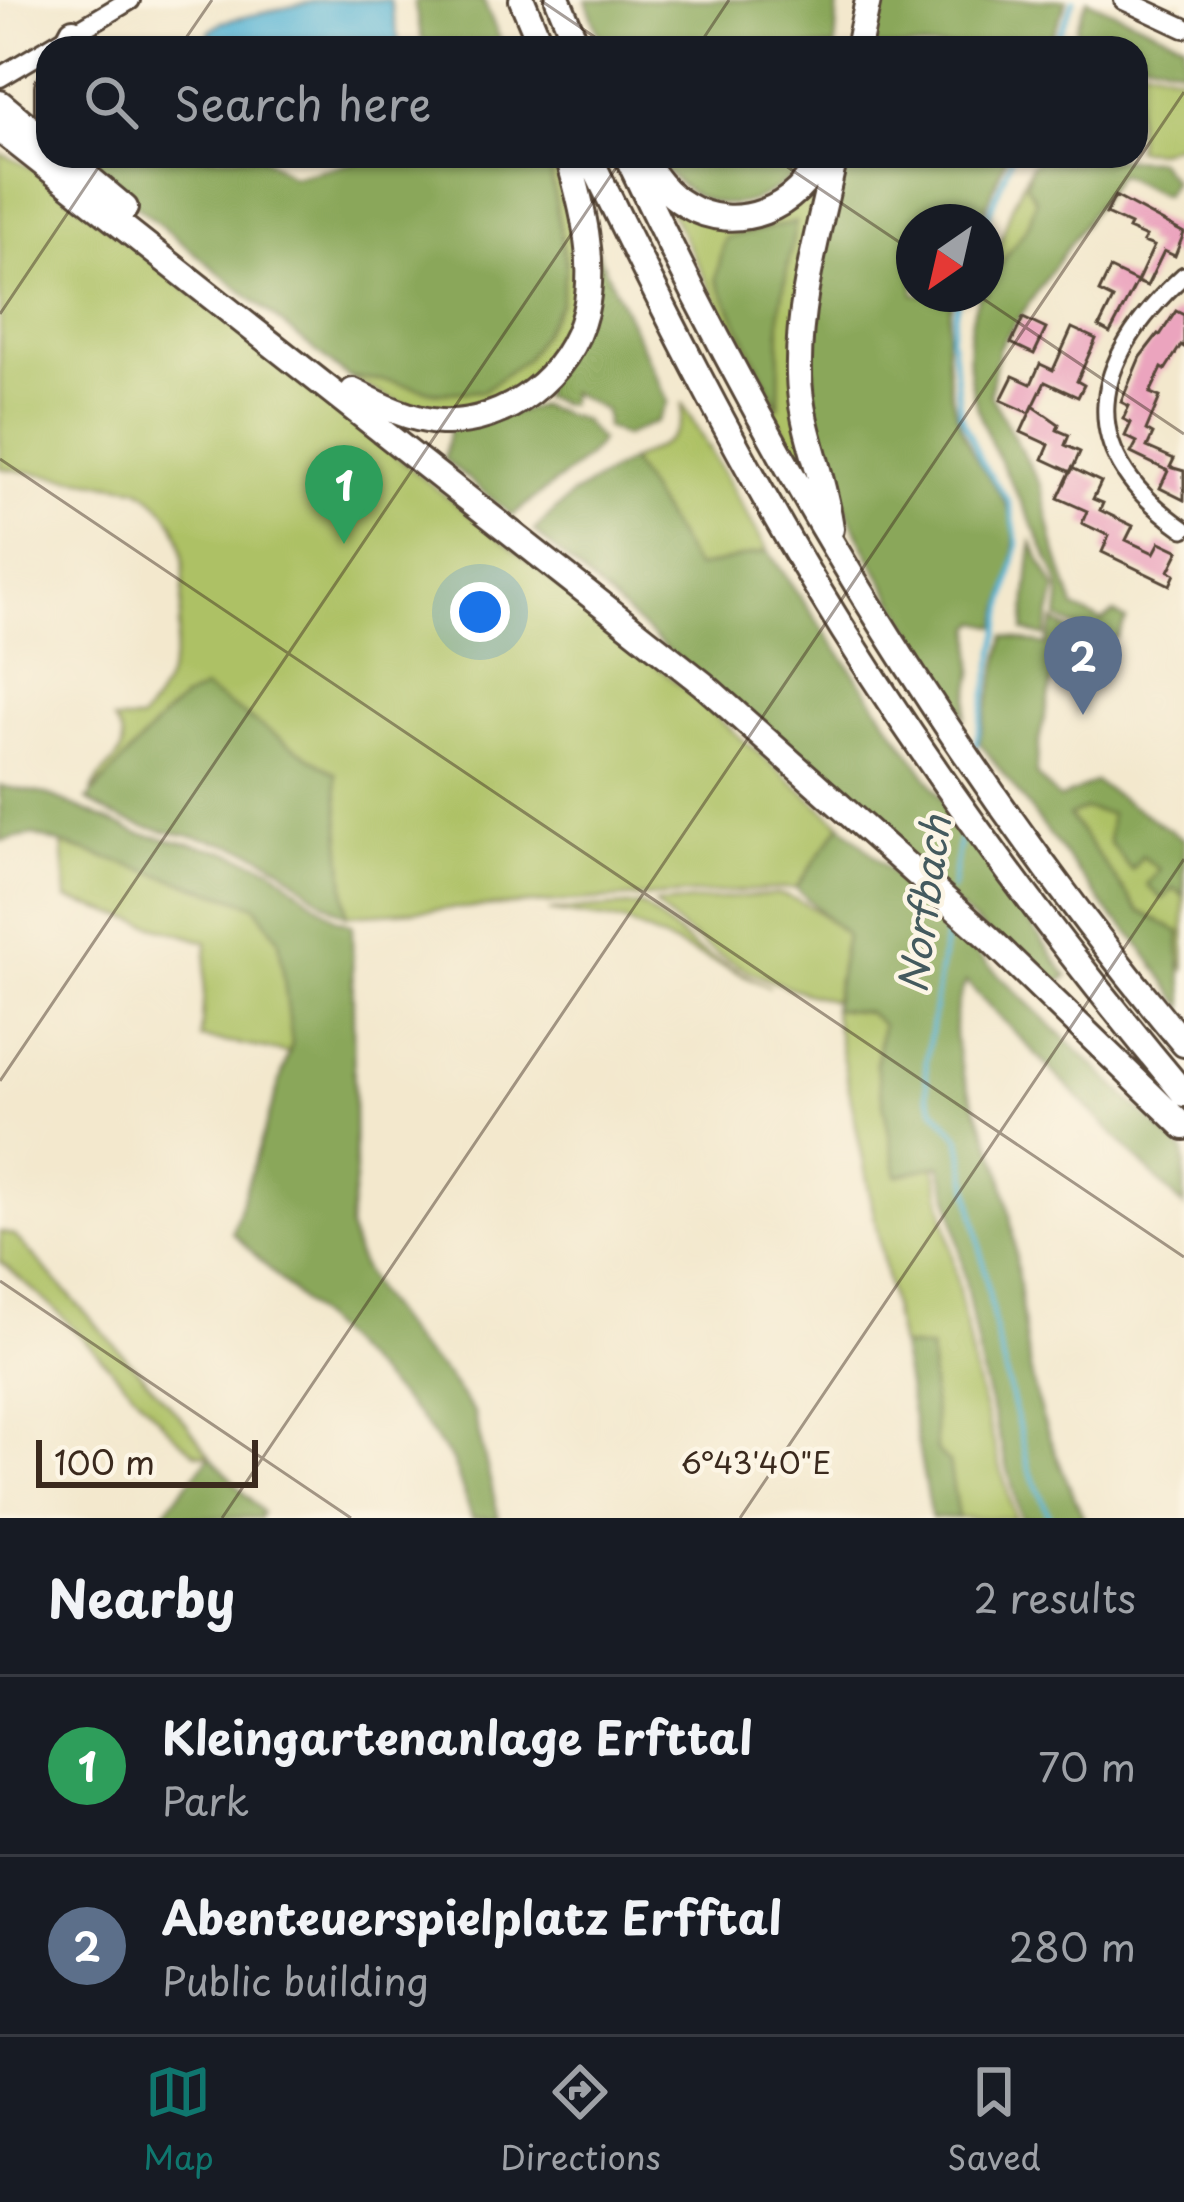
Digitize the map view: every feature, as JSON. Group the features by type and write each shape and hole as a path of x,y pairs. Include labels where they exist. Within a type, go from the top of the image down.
{"highway":[{"path":"558,0 573,36"},
{"path":"847,36 859,2"},
{"path":"858,36 859,2"},
{"path":"0,103 36,133"},
{"path":"4,135 36,160"},
{"path":"46,168 622,617 990,939 1184,1127"},
{"path":"78,168 334,379 377,403 418,418 457,422 495,413 533,391 561,361 579,329 589,269 571,168"},
{"path":"595,168 650,281 815,583 941,778 1184,1094"},
{"path":"633,168 752,407 833,543 1037,855 1184,1044"},
{"path":"651,168 674,197 703,214 729,218 757,216 782,204 812,168"},
{"path":"832,168 811,268 799,378 808,436 827,495 833,543"}],"main road":[{"path":"75,36 130,0"},
{"path":"1124,0 1184,28"},
{"path":"0,76 36,57"}],"street":[{"path":"1184,275 1120,351 1109,376 1105,409 1109,438 1126,472 1155,506 1184,529"}],"green space":[{"path":"483,0 499,36 421,36 414,2"},
{"path":"586,0 838,0 836,36 600,36"},
{"path":"883,0 1067,0 1052,36 870,36"},
{"path":"1087,0 1184,42 1184,69 1148,60 1148,36 1079,36 1076,28"},
{"path":"1148,67 1184,76 1184,142 1148,151"},
{"path":"0,153 36,170 622,636 841,824 796,888 347,915 335,774 184,699 92,791 121,752 121,734 114,721 140,721 169,674 182,599 182,546 168,515 138,488 0,468"},
{"path":"1148,160 1157,160 1173,181 1164,196 1118,174 999,347 990,394 1041,486 1074,608 1102,621 1114,613 1126,620 1116,638 1100,640 1058,618 1056,574 997,455 974,395 969,363 974,312 1004,312 1004,259 1029,224 1036,200 1026,185 1030,168 1148,168"},
{"path":"96,168 279,168 292,177 331,168 550,168 566,266 560,304 526,359 483,391 438,393 348,377 102,178"},
{"path":"550,168 562,168 574,220 579,284 564,335 532,378 486,405 434,411 389,398 348,377 438,393 566,267"},
{"path":"664,168 801,168 773,191 733,204 693,194"},
{"path":"810,168 821,168 805,251 806,473 664,199 751,221"},
{"path":"840,168 1001,168 988,204 896,204 896,312 950,312 947,359 953,402 968,443 1005,501 1014,527 1013,565 998,627 979,622 973,627 973,673 965,717 888,590 843,501 815,406 815,306"},
{"path":"1030,168 1027,185 1036,200 1029,224 1004,259 1004,230"},
{"path":"796,222 780,309 779,408 716,279 725,238"},
{"path":"597,251 668,402 657,421 624,436 606,427 605,411 570,392 569,405 541,397"},
{"path":"682,403 768,551 696,568 630,461 674,434"},
{"path":"539,406 582,420 600,440 575,467 512,516 444,459 450,428"},
{"path":"630,461 696,568 768,551 1067,976 1051,990 534,531 572,495"},
{"path":"1032,543 1056,590 1045,637 1024,631"},
{"path":"1054,621 1074,634 1060,644 1036,775 1059,799 1095,782 1184,839 1184,897 1175,888 1162,899 1147,885 1160,870 1142,856 1132,870 1109,842 1110,814 1085,809 1069,816 1139,911 1180,932 1184,1008 1140,945 1114,919 979,742 1005,636 1046,645"},
{"path":"204,689 336,774 347,915 255,853 127,821 87,800 165,715"},
{"path":"0,786 46,794 137,833 225,851 270,867 336,919 352,925 355,1180 349,1228 375,1291 474,1414 499,1518 472,1518 453,1462 418,1416 232,1232 292,1043 279,940 255,905 34,835 0,841"},
{"path":"1085,809 1110,814 1132,869 1142,855 1160,870 1147,885 1162,899 1175,888 1184,897 1184,968 1177,956 1180,932 1139,911 1069,816"},
{"path":"841,824 1184,1152 1184,1207 966,982 957,1006 958,1055 994,1150 1008,1203 1028,1357 1042,1417 1084,1518 1021,1518 983,1378 940,1165 897,1176 876,1065 882,1025 868,1012 833,1009 846,935 796,888"},
{"path":"62,844 255,905 279,940 293,1043 290,1053 201,1038 207,942 67,899"},
{"path":"778,894 815,910 846,935 834,1001 737,965 693,938 655,904"},
{"path":"642,905 696,949 770,987 624,922 549,911"},
{"path":"833,1009 869,1012 882,1025 876,1065 898,1176 935,1166 976,1379 1015,1518 958,1518 949,1464 936,1450 930,1349 900,1346"},
{"path":"0,1232 15,1236 186,1423 210,1456 196,1453 178,1439 58,1312 0,1261"},
{"path":"900,1346 930,1349 936,1450 949,1463 958,1518 931,1518"},
{"path":"210,1456 262,1512 260,1518 159,1518"}],"water":[{"path":"320,0 390,0 398,36 210,36 222,22"}],"building":[{"path":"1115,196 1184,233 1175,256 1164,251 1147,286 1137,282 1154,246 1128,229 1130,225 1106,214"},
{"path":"1110,269 1137,282 1110,333 1099,327 1113,299 1099,292"},
{"path":"1176,311 1184,315 1184,347 1162,368 1150,393 1160,397 1146,430 1153,434 1147,447 1174,459 1170,467 1184,471 1184,500 1160,488 1168,471 1131,453 1137,442 1125,436 1131,423 1123,419 1129,406 1121,402 1140,357"},
{"path":"1023,318 1046,329 1034,354 1011,343"},
{"path":"1072,328 1096,339 1077,381 1084,385 1078,397 1045,382 1030,413 1001,400 1013,376 1031,384 1040,364 1053,370"},
{"path":"1033,406 1059,424 1057,430 1069,435 1065,445 1080,452 1071,472 1043,459 1049,445 1021,432"},
{"path":"1072,468 1101,482 1093,499 1103,503 1100,510 1133,526 1126,540 1154,553 1160,542 1179,551 1169,571 1175,574 1170,585 1102,552 1109,536 1082,523 1087,511 1058,498"}],"waterway":[{"name":"Norfbach","path":"1058,36 1074,0"},
{"name":"Norfbach","path":"993,204 1007,168"},
{"name":"Norfbach","path":"955,312 951,335 960,412 982,463 1009,501 1018,543 975,747"},
{"name":"Norfbach","path":"952,889 962,824"},
{"name":"Norfbach","path":"949,913 926,1062 927,1094 960,1138 997,1338 1028,1466 1050,1518"}],"place":[{"name":"Kleingartenanlage Erfttal","path":"344,544"},
{"name":"Abenteuerspielplatz Erfftal","path":"1083,715"}]}
